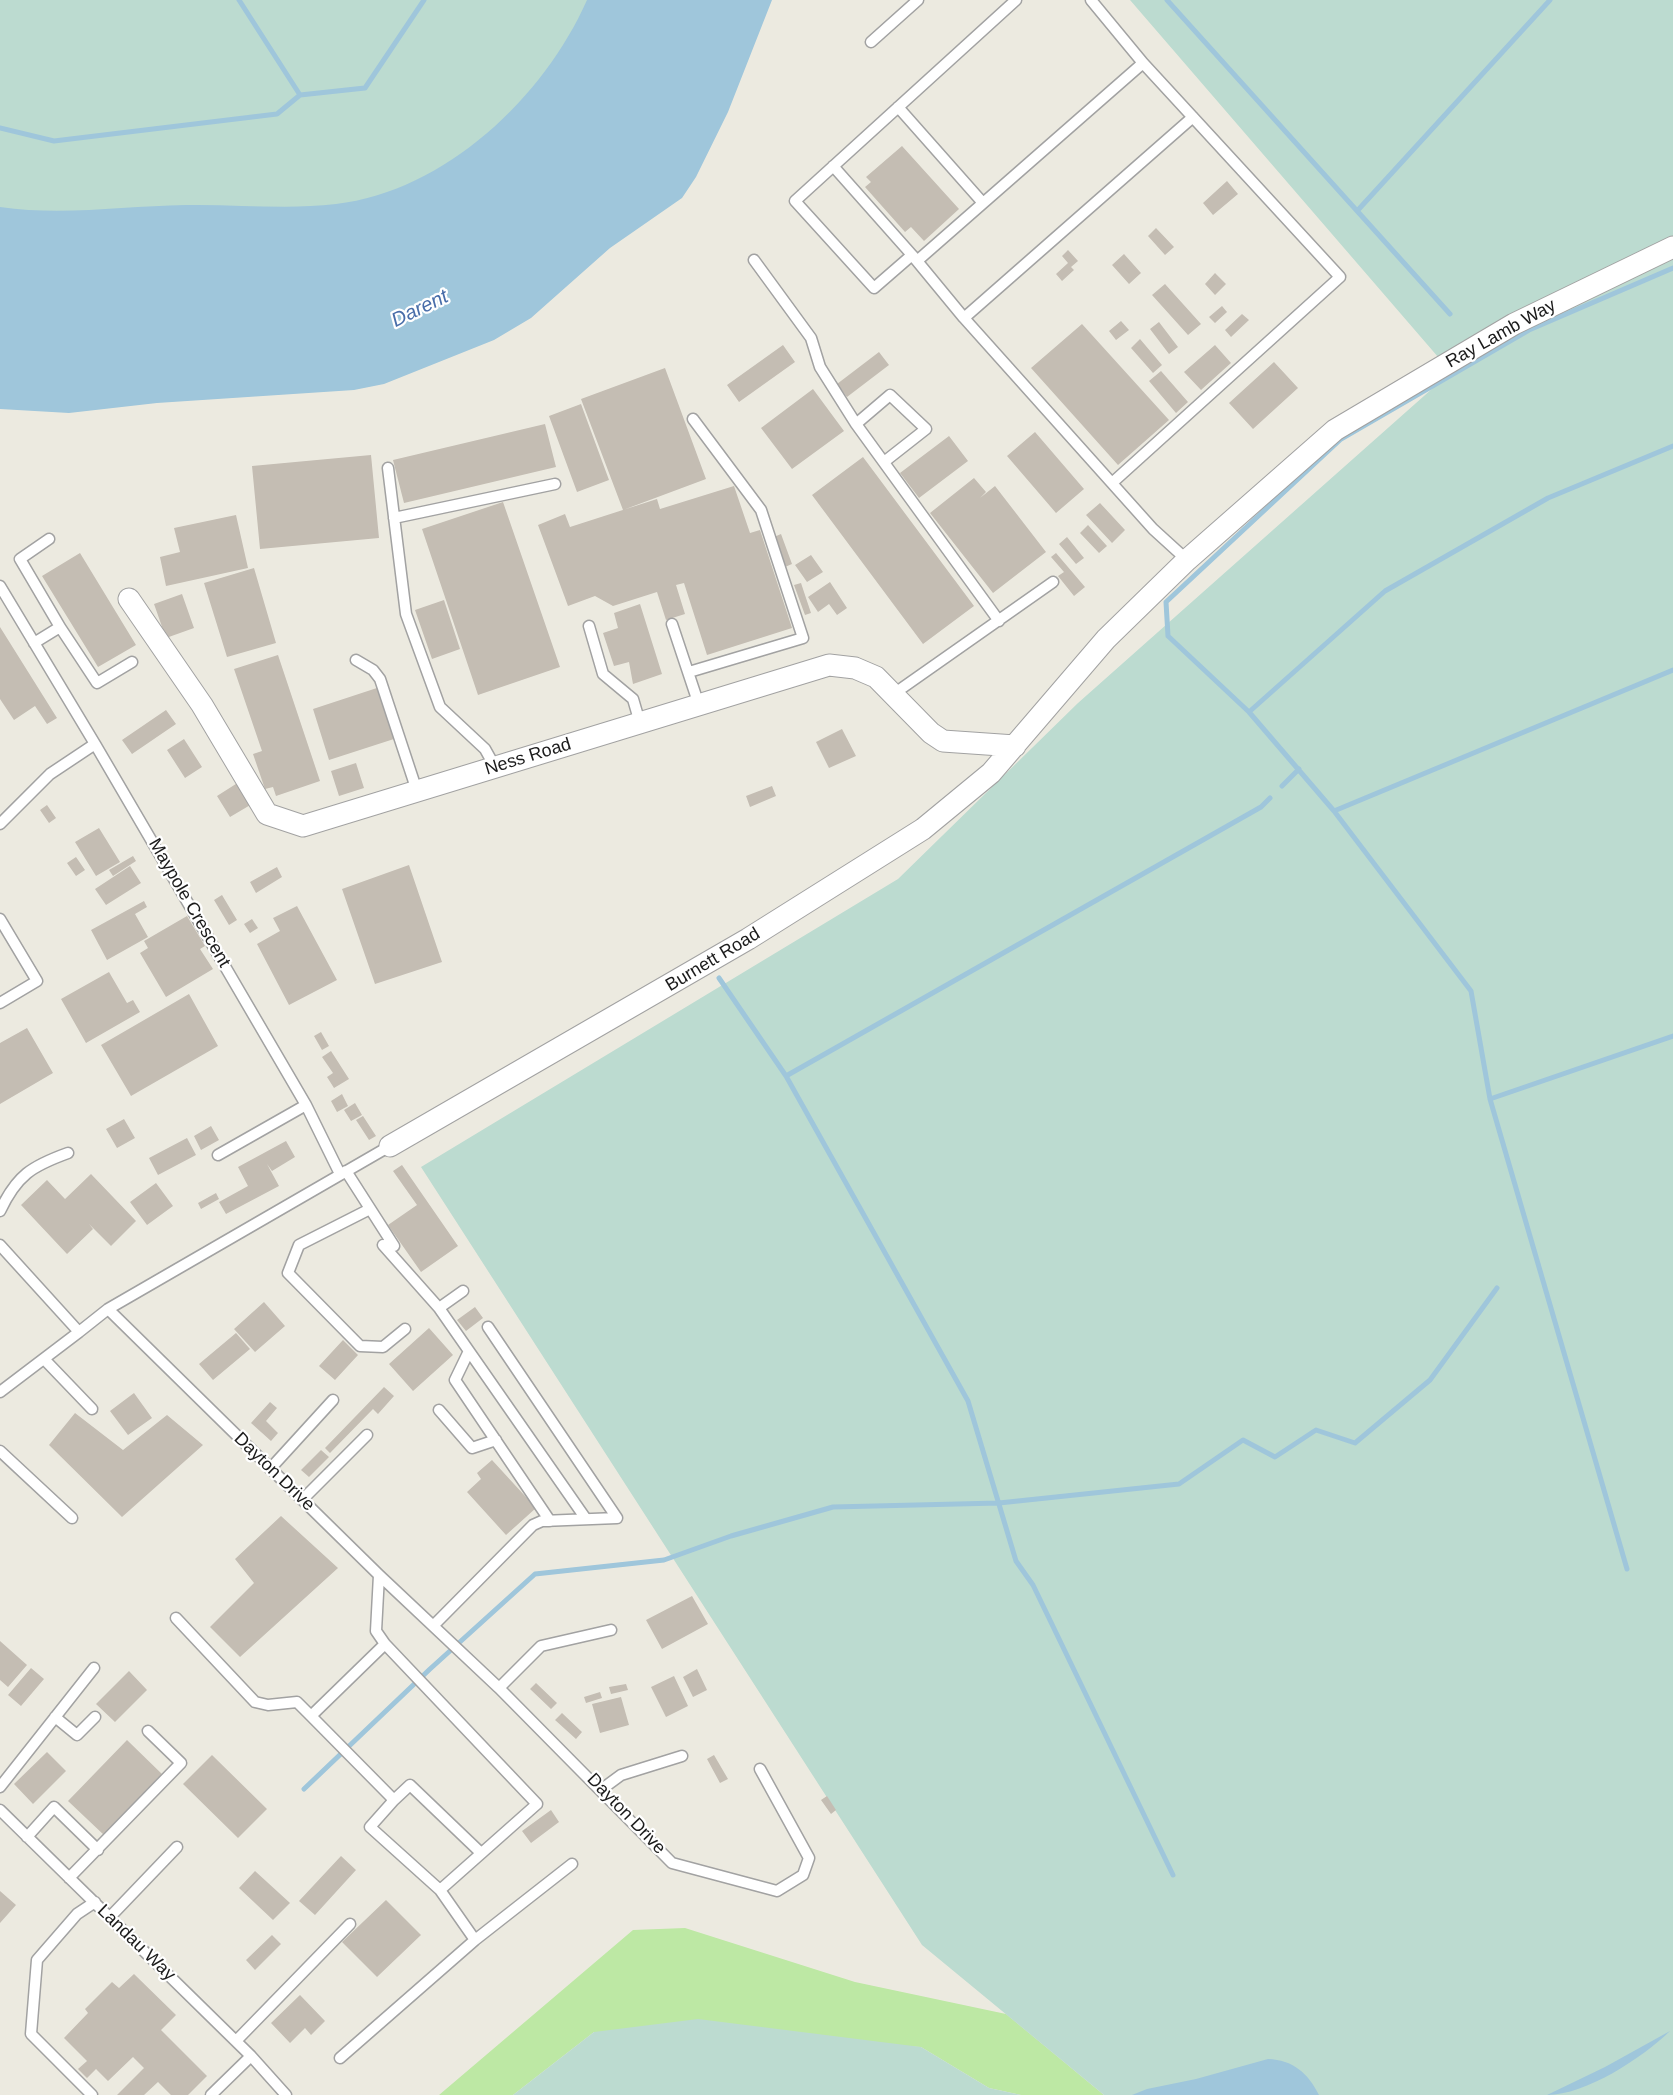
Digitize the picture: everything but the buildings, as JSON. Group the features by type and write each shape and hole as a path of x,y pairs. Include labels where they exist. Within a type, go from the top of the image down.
{"street":[{"name":"Ray Lamb Way","path":"1187,560 1335,430 1514,324 1673,247"},
{"name":"Burnett Road","path":"390,1146 655,994 857,872 927,826 991,773 1106,639 1187,560"},
{"name":"Ness Road","path":"129,599 202,705 267,814 303,826 829,665 855,669 876,677 895,693 931,733 943,741 1015,746"}],"lane":[{"path":"871,42 918,0"},
{"path":"1016,0 795,201 874,288 983,203 1143,63"},
{"path":"1091,0 1143,63 1340,277 1112,483"},
{"path":"898,107 983,203"},
{"path":"964,318 1193,117"},
{"path":"833,166 964,318 1112,483 1154,529 1187,560"},
{"path":"754,260 811,338 820,367 856,424 999,621"},
{"path":"856,424 890,395 926,429 884,462"},
{"path":"689,672 803,638 760,510 693,419"},
{"path":"388,468 406,614 440,707 485,749 495,767"},
{"path":"394,518 555,484"},
{"path":"49,539 20,559 60,627 97,683 132,662"},
{"path":"895,693 1053,582"},
{"name":"Maypole Crescent","path":"0,586 95,744 343,1172 370,1209 388,1246 439,1308 586,1519"},
{"path":"672,624 699,705"},
{"path":"590,626 603,674 633,699 640,723"},
{"path":"34,643 60,627"},
{"path":"356,660 373,670 381,679 417,791"},
{"path":"0,824 50,774 95,744"},
{"path":"0,920 37,981 0,1003"},
{"path":"218,1155 306,1105"},
{"path":"0,1392 108,1309 390,1146"},
{"path":"0,1212 10,1190 22,1176 42,1162 68,1153"},
{"path":"370,1209 300,1245 288,1273 360,1346 383,1347 405,1329"},
{"path":"0,1245 78,1332"},
{"path":"439,1308 463,1291"},
{"name":"Dayton Drive","path":"108,1309 602,1789 672,1863 777,1892 803,1875 809,1858 760,1769"},
{"path":"437,1630 533,1525 550,1521 616,1518 488,1327"},
{"path":"469,1352 455,1380 550,1521"},
{"path":"44,1359 92,1409"},
{"path":"270,1468 333,1400"},
{"path":"439,1410 472,1448 496,1440"},
{"path":"302,1500 367,1435"},
{"path":"0,1451 72,1518"},
{"path":"380,1575 376,1631 385,1644 537,1804 440,1890"},
{"path":"176,1618 255,1702 268,1705 297,1702 394,1800"},
{"path":"499,1688 541,1646 611,1630"},
{"path":"312,1716 385,1644"},
{"path":"0,1787 94,1668"},
{"path":"55,1717 77,1735 95,1717"},
{"path":"69,1878 181,1763 148,1731"},
{"path":"602,1789 621,1775 682,1756"},
{"path":"475,1940 440,1890 370,1827 410,1785 481,1853"},
{"path":"27,1837 54,1807 98,1850"},
{"name":"Landau Way","path":"0,1810 236,2041 286,2095"},
{"path":"110,1917 177,1847"},
{"path":"340,2058 475,1940 572,1864"},
{"path":"93,2095 31,2034 37,1960 77,1914 95,1902"},
{"path":"236,2041 350,1924"},
{"path":"211,2095 251,2056"}],"green space":[{"path":"685,1928 855,1982 1006,2014 1104,2095 1021,2095 989,2088 921,2047 594,2032 513,2095 439,2095 633,1930"}],"shaded area":[{"path":"0,0 702,0 444,241 0,266"},
{"path":"1130,0 1673,0 1673,2095 1104,2095 922,1945 421,1167 898,879 1078,703 1451,372"},
{"path":"698,2019 921,2047 989,2088 1021,2095 513,2095 594,2032"}],"water":[{"name":"Darent","path":"587,0 772,0 728,112 696,177 682,198 610,248 531,318 494,340 384,384 354,390 157,403 69,413 0,409 0,207 46,211 186,205 299,207 336,204 377,195 416,180 452,159 487,134 518,104 545,71 568,36"},
{"path":"1670,2031 1629,2063 1596,2082 1579,2089 1547,2095 1605,2067"},
{"path":"1268,2059 1285,2062 1299,2069 1310,2080 1319,2095 1132,2095 1147,2089 1196,2079"}],"waterway":[{"path":"0,128 54,141 277,114 300,95 239,0"},
{"path":"300,95 365,88 424,0"},
{"path":"1167,0 1450,314"},
{"path":"1358,210 1550,0"},
{"path":"1627,1569 1490,1099 1471,991 1334,811 1249,712 1168,636 1166,602 1341,439 1529,330 1673,268"},
{"path":"1249,712 1385,591 1548,498 1673,446"},
{"path":"1334,811 1673,670"},
{"path":"1282,786 1299,769"},
{"path":"786,1076 1261,807 1270,798"},
{"path":"719,978 786,1076 968,1401 1016,1561 1033,1585 1173,1875"},
{"path":"1490,1099 1673,1036"},
{"path":"304,1789 430,1669 535,1574 664,1560 731,1536 833,1507 999,1503 1179,1484 1243,1440 1275,1457 1316,1430 1355,1443 1430,1380 1497,1288"}]}
